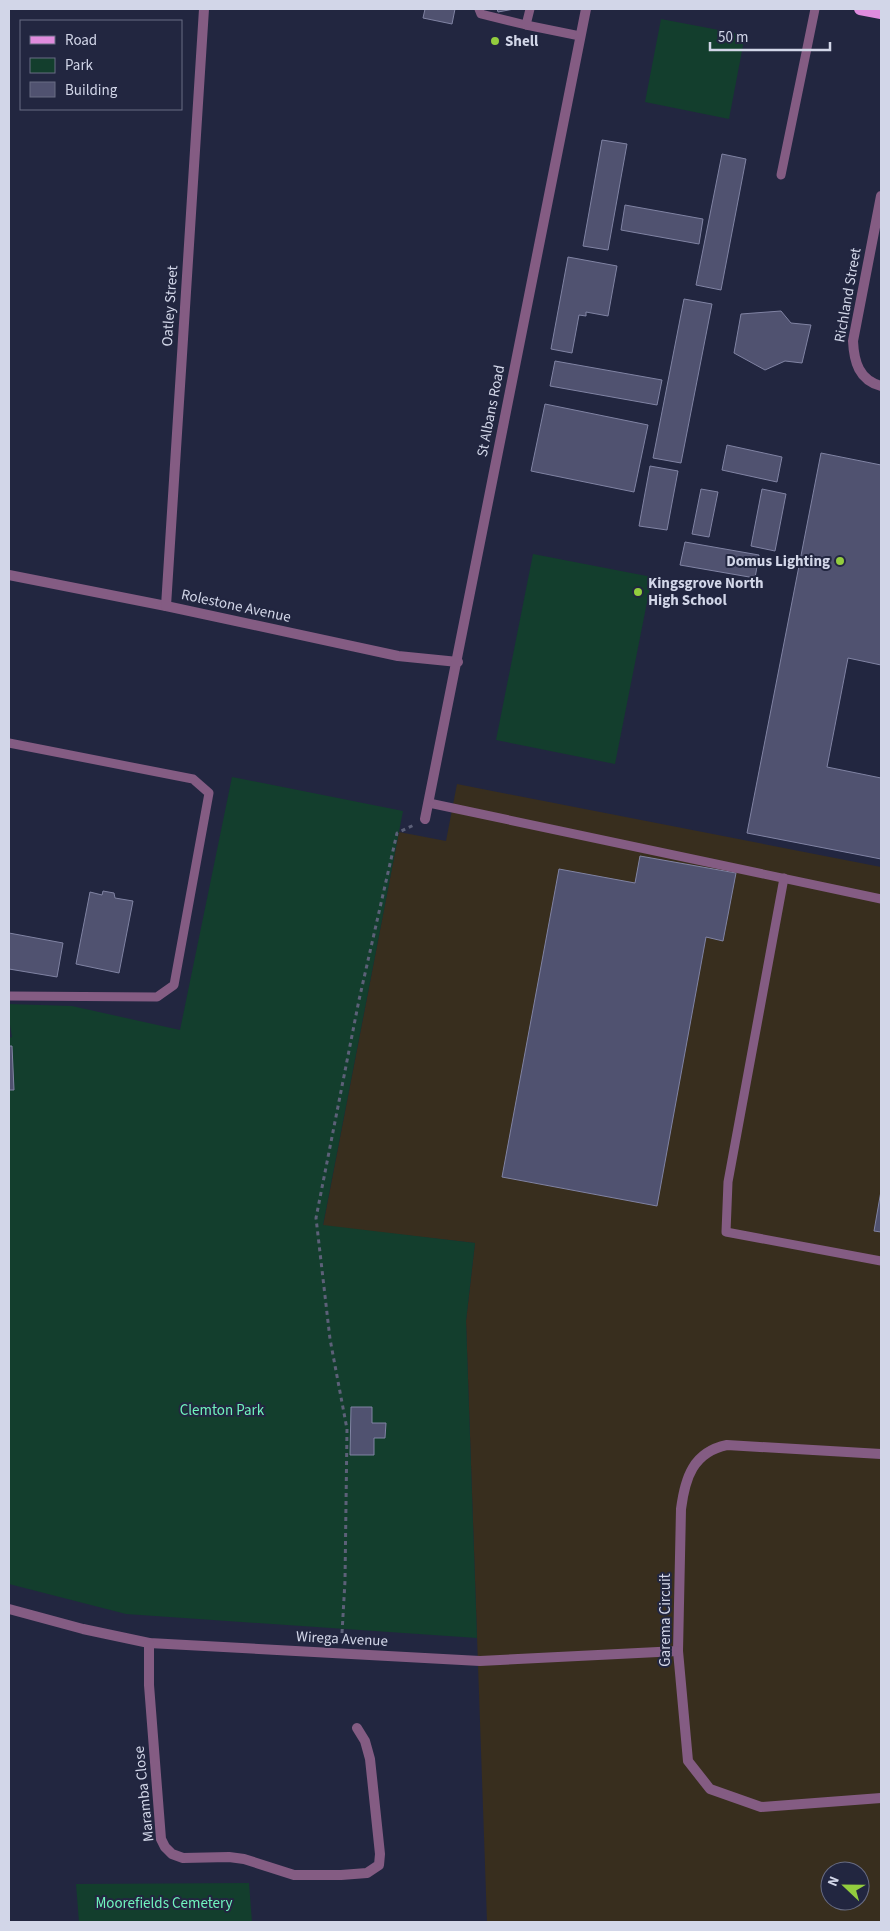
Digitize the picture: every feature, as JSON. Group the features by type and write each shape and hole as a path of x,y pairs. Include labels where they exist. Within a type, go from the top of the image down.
{"main road":[{"path":"860,9 881,13"}],"street":[{"name":"Oatley Street","path":"166,606 204,9"},
{"name":"St Albans Road","path":"425,819 458,662 586,9"},
{"name":"Richland Street","path":"881,196 853,341 854,360 862,374 873,384 881,386"},
{"name":"Rolestone Avenue","path":"9,576 166,606 398,656 458,662"},
{"name":"Garema Circuit","path":"881,1454 727,1445 715,1447 700,1458 688,1475 680,1509 678,1651 688,1761 710,1789 761,1807 881,1798"},
{"name":"Wirega Avenue","path":"9,1609 83,1629 149,1643 480,1661 678,1651"},
{"name":"Maramba Close","path":"149,1643 149,1685 161,1838 165,1848 172,1854 183,1858 229,1857 244,1859 294,1875 342,1876 367,1873 374,1870 379,1865 380,1854 370,1759 365,1741 357,1728"}],"lane":[{"path":"479,9 481,14 580,36"},
{"path":"526,25 530,9"},
{"path":"782,175 815,9"},
{"path":"9,743 193,779 209,793 174,985 158,997 9,996"},
{"path":"429,803 881,899"},
{"path":"784,878 728,1182 726,1232 881,1261"}],"path":[{"path":"342,1632 345,1581 347,1429 330,1339 316,1218 359,1000 397,833 425,819"}],"shaded area":[{"path":"457,784 881,867 881,1922 487,1922 466,1321 475,1243 323,1226 399,832 446,841"}],"green space":[{"path":"661,19 745,35 729,119 645,102"},
{"path":"533,554 652,577 615,764 496,740"},
{"name":"Clemton Park","path":"232,777 403,811 323,1225 475,1243 466,1321 477,1638 126,1614 9,1584 9,1038 12,1037 9,1004 72,1006 180,1030"},
{"name":"Moorefields Cemetery","path":"249,1883 252,1922 79,1922 76,1884"}],"building":[{"path":"425,9 455,9 452,24 423,18"},
{"path":"497,9 514,9 498,12"},
{"path":"602,140 627,144 608,250 583,246"},
{"path":"722,154 746,159 721,290 696,285"},
{"path":"625,205 703,219 699,244 621,230"},
{"path":"568,257 617,266 608,316 586,312 586,316 579,315 572,353 551,349"},
{"path":"684,299 712,304 681,463 653,458"},
{"path":"781,311 791,323 811,325 802,363 785,361 765,370 734,353 741,314"},
{"path":"555,361 662,380 657,405 550,386"},
{"path":"545,404 648,425 634,492 531,471"},
{"path":"727,445 782,457 777,482 722,470"},
{"name":"Domus Lighting","path":"821,453 881,465 881,665 848,658 827,767 881,778 881,859 747,833"},
{"path":"650,466 678,471 667,530 639,526"},
{"path":"701,489 718,492 709,537 692,534"},
{"path":"762,489 786,494 775,551 751,546"},
{"path":"685,542 759,555 755,578 680,565"},
{"path":"640,856 736,873 723,941 706,937 657,1206 502,1177 559,869 635,883"},
{"path":"103,891 114,893 115,898 133,901 119,973 76,964 90,892 102,895"},
{"path":"9,933 63,943 57,977 9,969"},
{"path":"9,1046 12,1046 14,1090 9,1090"},
{"path":"881,1191 881,1232 874,1231"},
{"path":"351,1407 372,1407 372,1423 386,1423 385,1438 374,1438 374,1455 350,1455"}],"place":[{"name":"Shell","path":"495,41"},
{"name":"Domus Lighting","path":"840,561"},
{"name":"Kingsgrove North High School","path":"638,592"}]}
